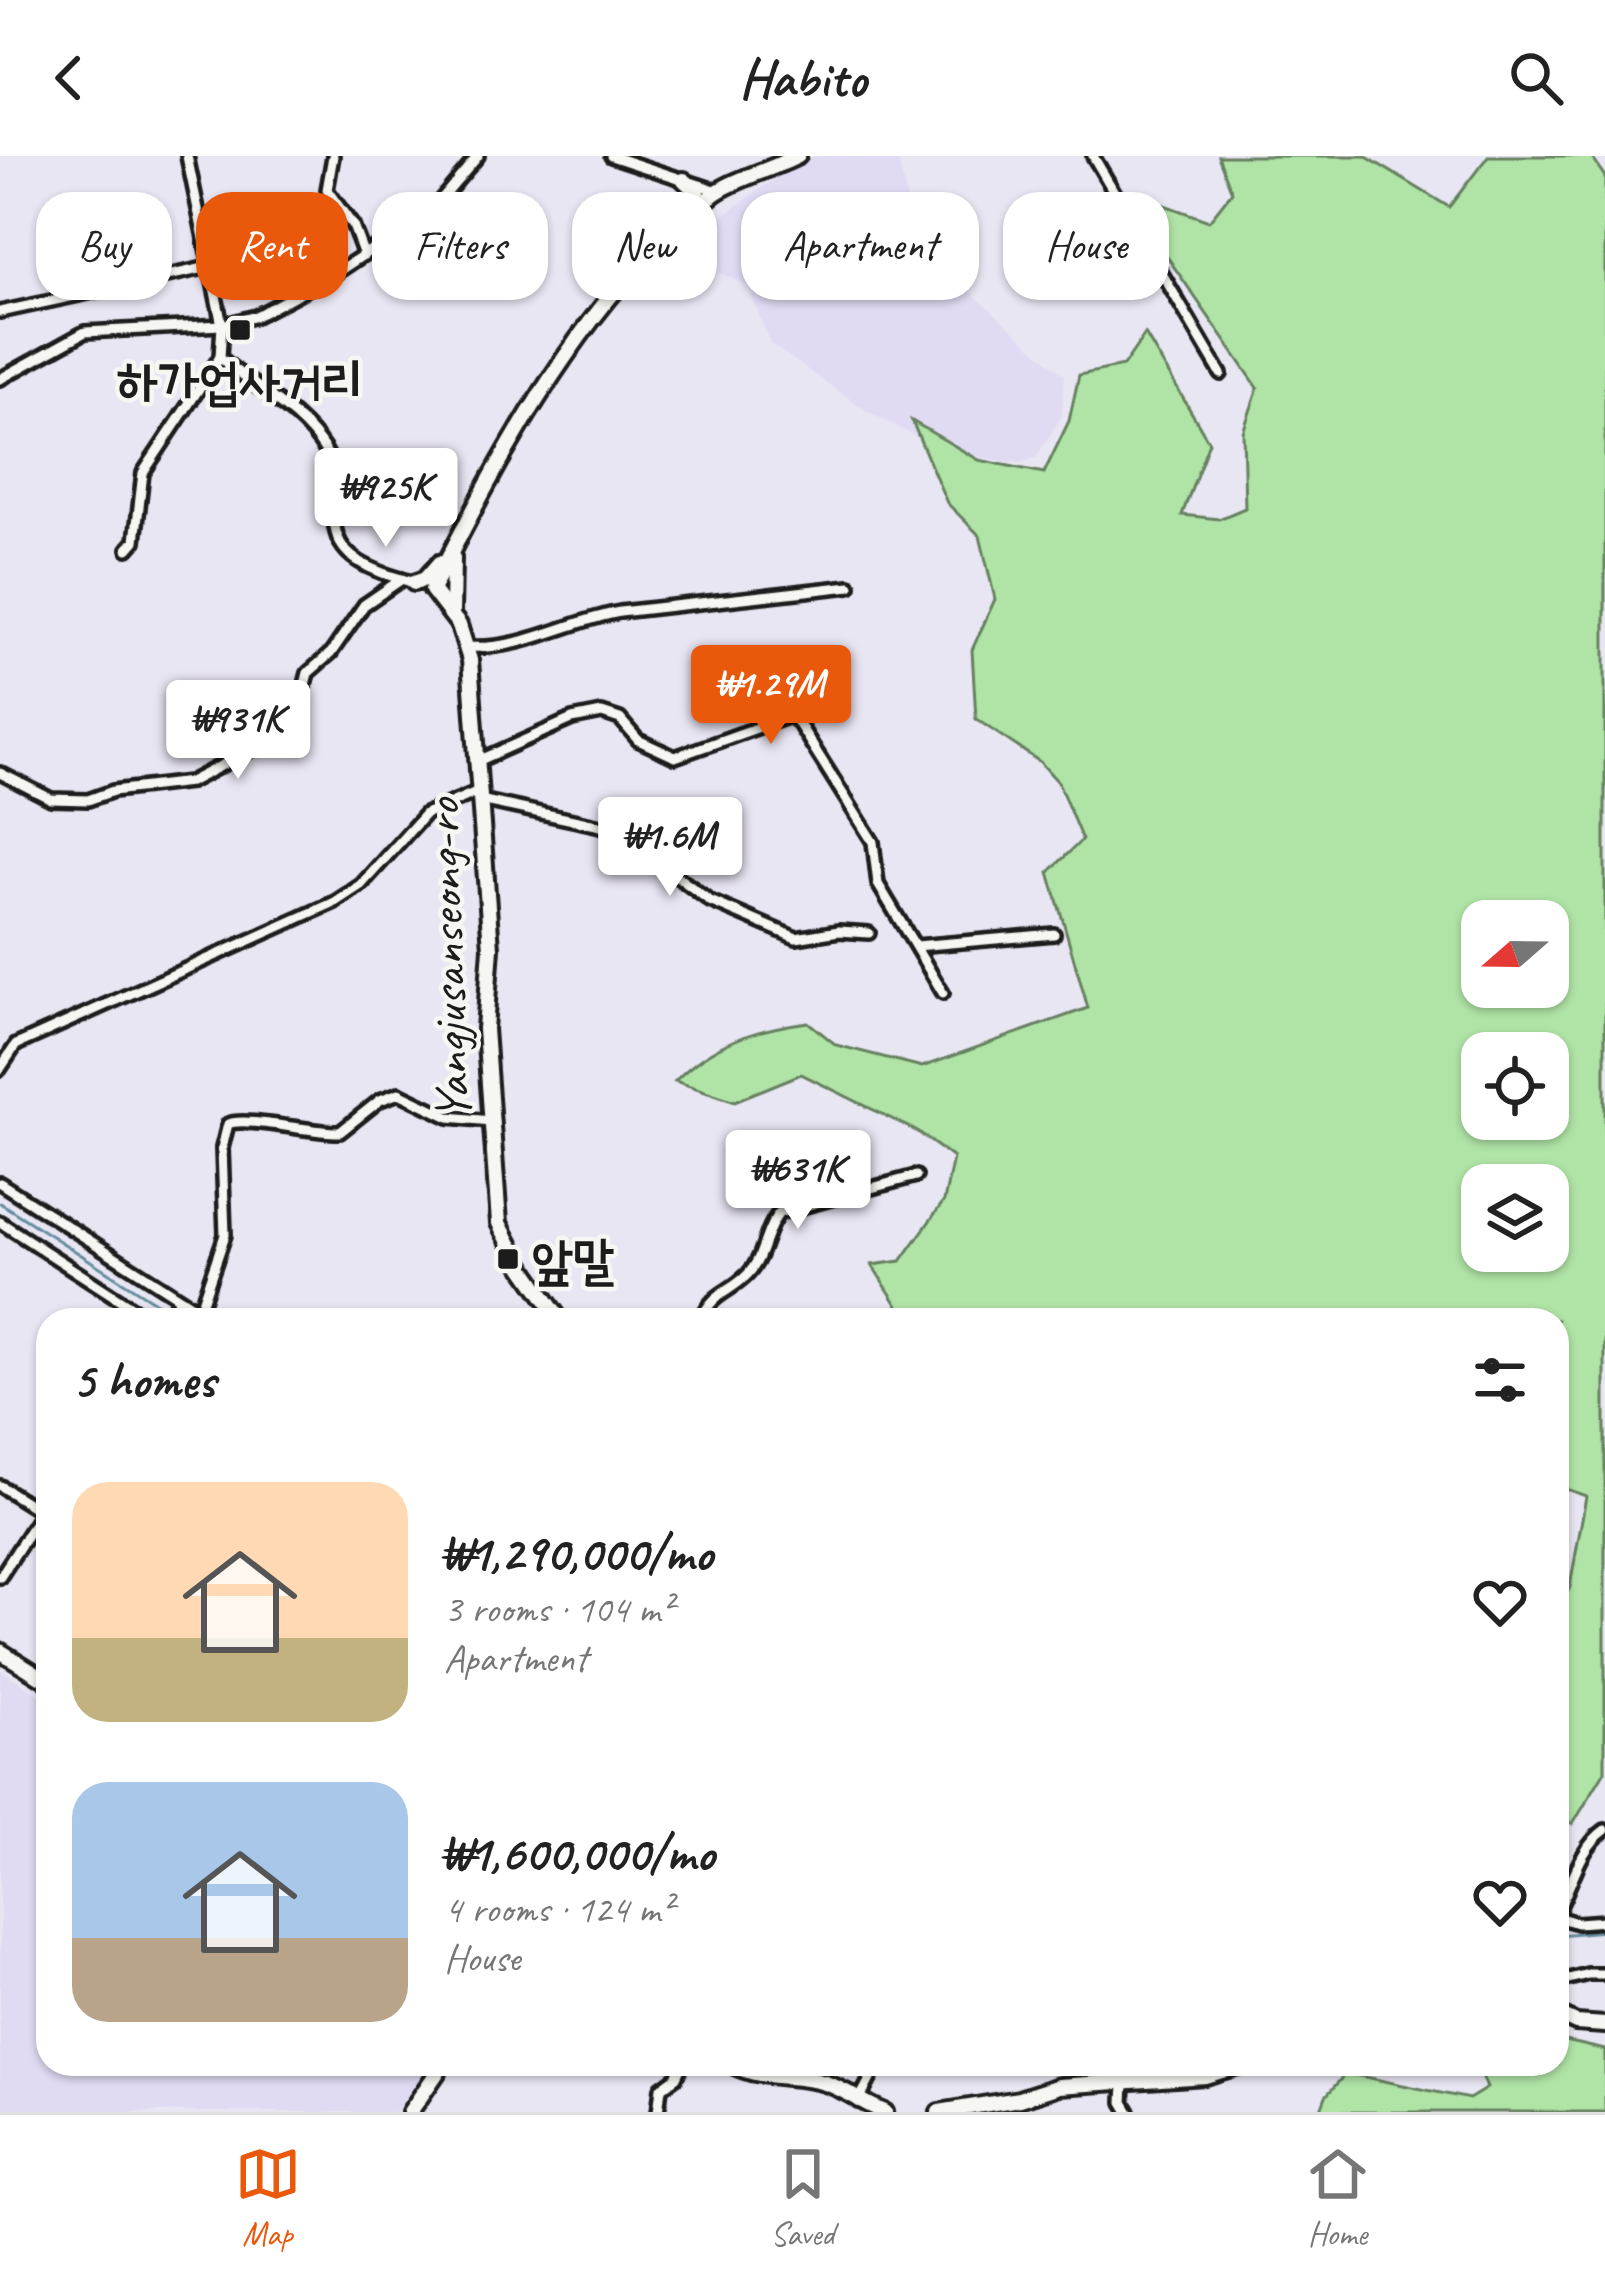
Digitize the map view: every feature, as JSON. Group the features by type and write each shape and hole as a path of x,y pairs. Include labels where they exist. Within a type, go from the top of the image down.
{"street":[{"path":"187,156 196,201"},
{"path":"333,156 327,190 353,226 364,255"},
{"path":"0,380 85,332 222,325 269,310 364,255 442,201 478,156"},
{"path":"611,156 718,191 798,156"},
{"path":"1093,156 1221,374"},
{"path":"684,180 697,192"},
{"path":"0,312 196,270"},
{"path":"128,549 135,541 143,473 220,356 222,325 216,300"},
{"path":"0,773 51,799 88,800 134,788 190,782 268,741 301,700 308,673 331,652 364,605 434,572 571,349 610,300"},
{"name":"Yangjusanseong-ro","path":"220,356 282,404 324,449 336,481 334,528 340,548 360,563 432,590 452,613 467,646 491,948 485,1029 500,1223 552,1308"},
{"path":"432,590 453,545"},
{"path":"452,613 453,545"},
{"path":"467,646 485,648 533,639 605,614 850,586"},
{"path":"478,761 572,719 602,712 620,719 638,740 675,757 790,716 873,842 878,884 943,993"},
{"path":"0,1069 16,1045 334,902 361,885 425,814 480,795 601,826 710,901 796,938 839,931 869,933"},
{"path":"916,946 1054,934"},
{"path":"200,1308 225,1235 222,1148 228,1124 238,1119 340,1132 380,1100 399,1093 448,1117 491,1121"},
{"path":"706,1308 709,1300 747,1275 760,1258 779,1213 916,1176"},
{"path":"0,1183 194,1308"},
{"path":"0,1222 133,1308"},
{"path":"174,1308 180,1299"},
{"path":"0,1486 36,1508"},
{"path":"0,1577 36,1527"},
{"path":"0,1651 36,1674"},
{"path":"1569,1887 1587,1844 1605,1830"},
{"path":"1569,1920 1605,1921"},
{"path":"1569,1979 1605,1974"},
{"path":"1569,2020 1605,2025"},
{"path":"410,2112 435,2076"},
{"path":"658,2112 661,2088 676,2076"},
{"path":"762,2076 824,2082 885,2112"},
{"path":"858,2102 872,2076"},
{"path":"950,2111 1024,2106 1059,2086 1205,2076"},
{"path":"1124,2084 1123,2102 1129,2112"}],"shaded area":[{"path":"818,156 897,156 905,192 756,192 800,161"},
{"path":"741,203 741,283 717,272 717,220"},
{"path":"979,299 1064,375 1062,415 1036,458 1020,463 947,453 867,411 770,344 753,300"},
{"path":"0,1669 36,1693 36,2076 423,2076 396,2112 0,2112"}],"green space":[{"path":"1218,156 1365,156 1449,207 1488,156 1591,156 1605,177 1605,1771 1573,1824 1569,1823 1569,1589 1586,1496 1569,1490 1569,1308 899,1308 872,1265 901,1261 944,1201 953,1158 918,1132 801,1074 735,1101 675,1081 719,1047 789,1025 808,1022 836,1045 922,1067 1088,1008 1049,872 1082,840 1058,782 1040,762 976,719 972,650 995,599 980,536 947,503 912,421 979,460 1044,473 1069,421 1079,375 1123,366 1145,334 1209,442 1182,515 1219,519 1245,508 1243,432 1258,388 1169,260 1169,207 1209,221 1232,192"},
{"path":"1569,2042 1605,2050 1605,2112 1320,2112 1326,2096 1343,2076 1469,2099 1487,2088 1482,2076 1569,2076"}],"waterway":[{"path":"0,1203 164,1308"},
{"path":"1569,1934 1605,1931"}],"place":[{"name":"하가업사거리","path":"240,330"},
{"name":"앞말","path":"508,1259"}]}
